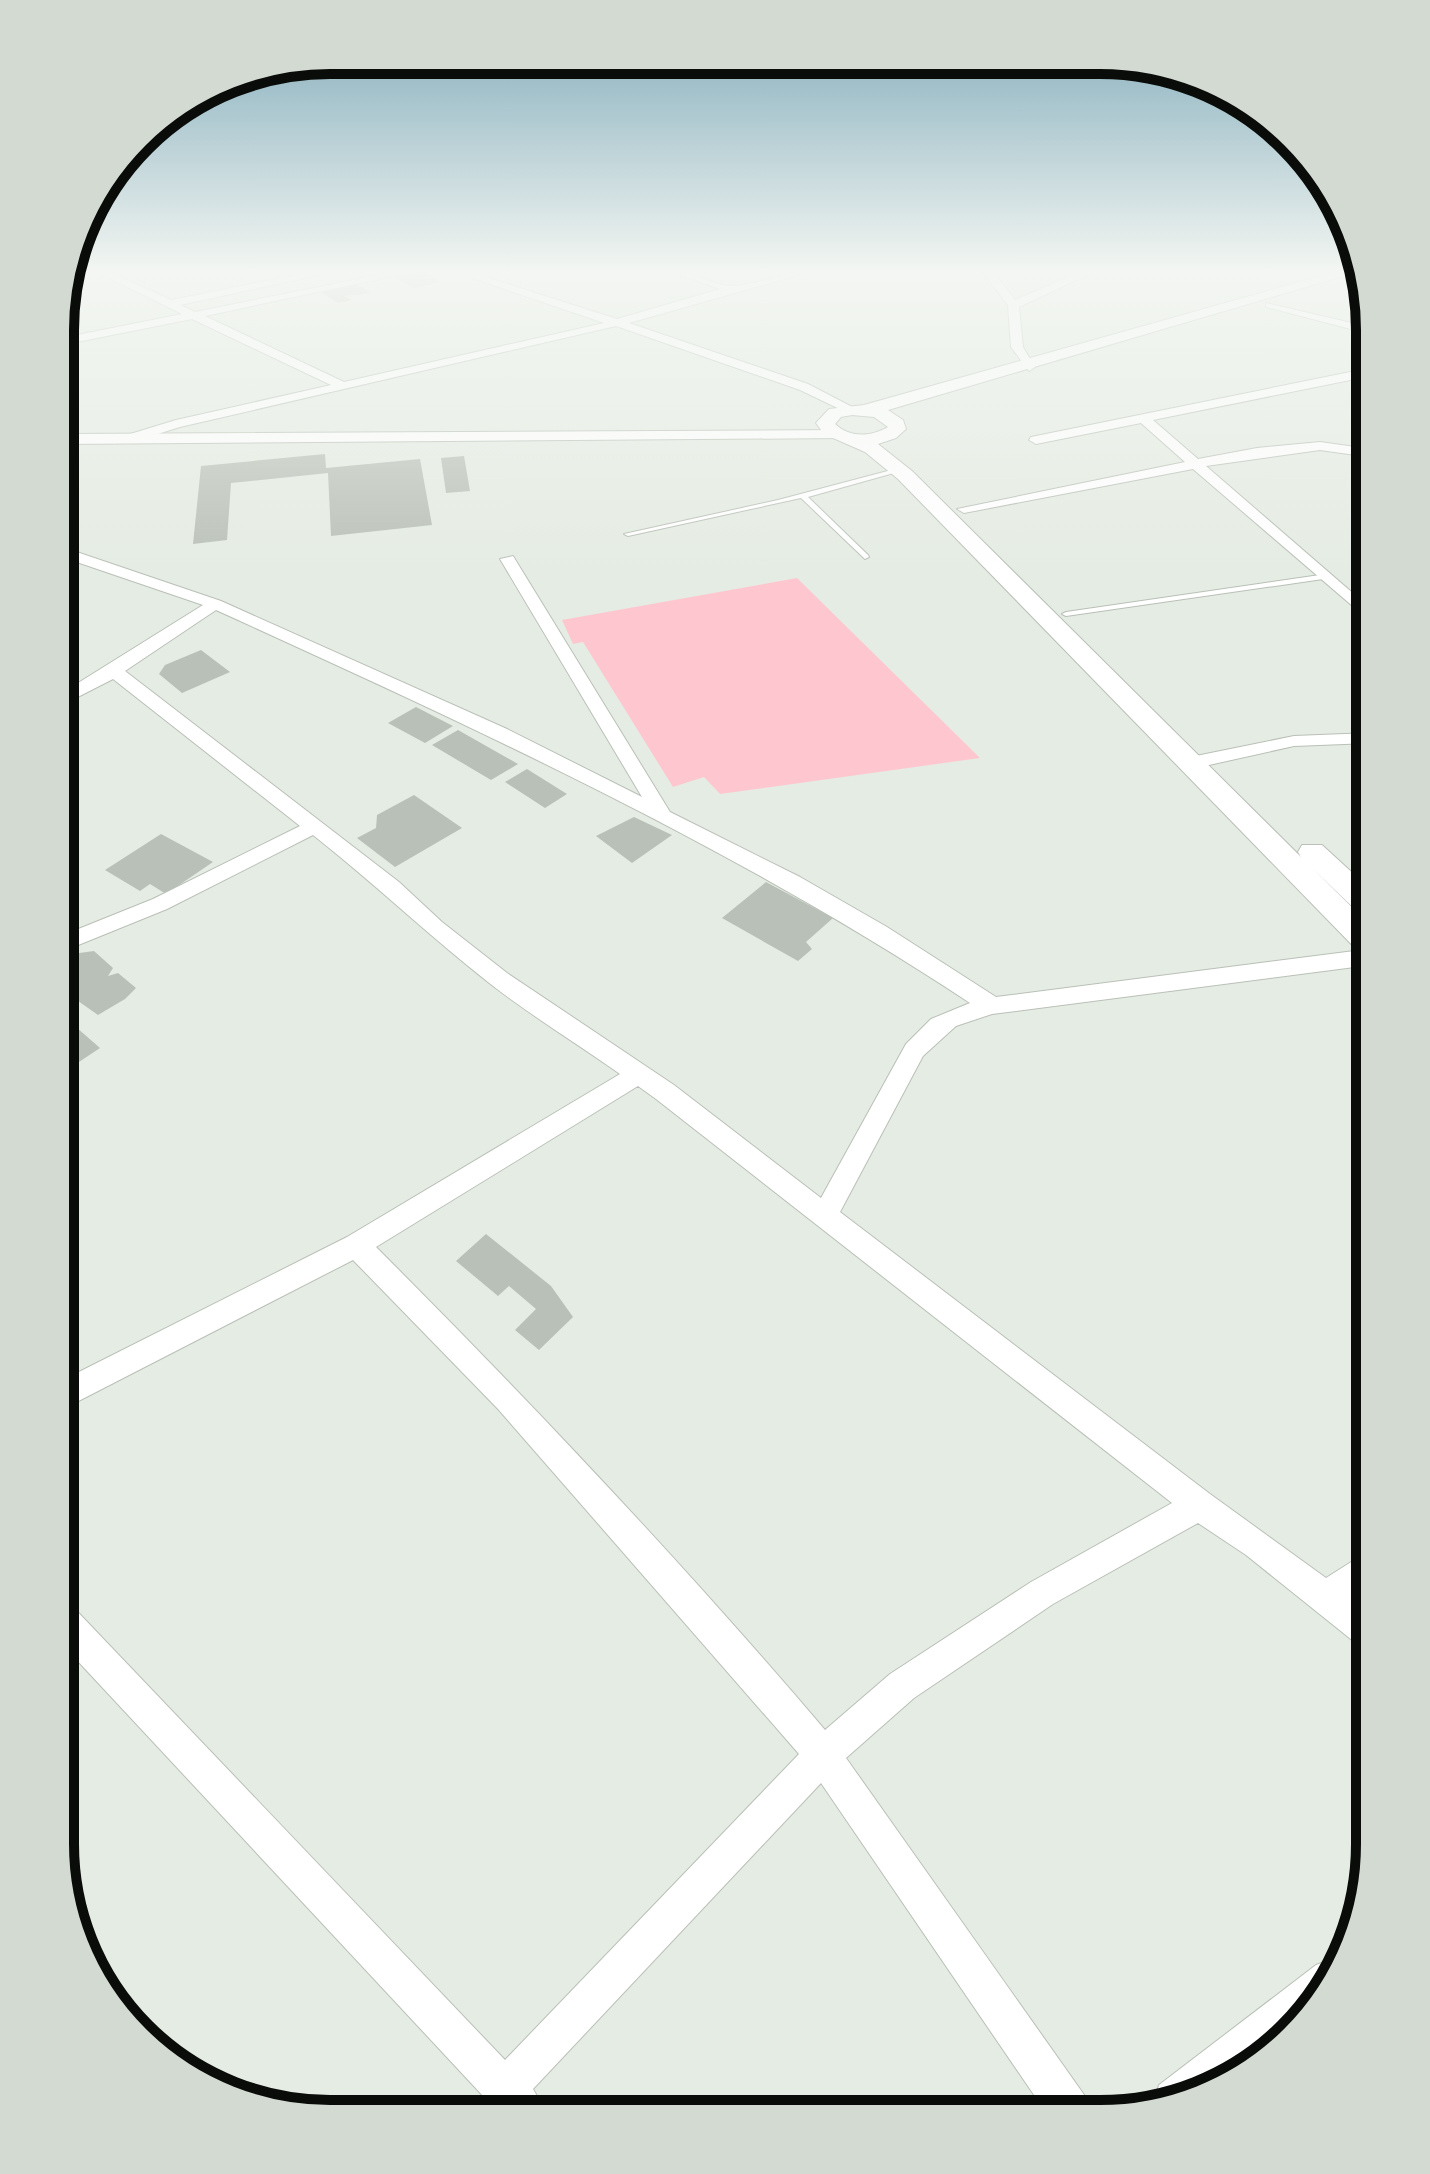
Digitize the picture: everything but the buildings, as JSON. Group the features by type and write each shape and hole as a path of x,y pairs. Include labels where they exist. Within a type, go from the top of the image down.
{"main road":[{"path":"1004,373 830,417 825,423 828,430 872,448 899,470 1202,760 1356,894"},
{"path":"845,437 868,440 946,400 1031,373"},
{"path":"860,410 888,415 895,428 964,509 1066,614 1356,928"}],"street":[{"path":"317,373 341,385"},
{"path":"132,438 392,373"},
{"path":"766,373 860,410"},
{"path":"1036,440 1356,375"},
{"path":"760,435 830,417"},
{"path":"1143,418 1193,465 1356,603"},
{"path":"74,439 845,437"},
{"path":"964,509 1294,448 1344,447 1356,450"},
{"path":"74,556 215,604 501,733 793,882 879,932 992,1006"},
{"path":"508,559 623,754 667,820"},
{"path":"74,693 114,671 215,604"},
{"path":"114,671 392,887 434,927 499,979 639,1074 1199,1505 1355,1620"},
{"path":"1202,760 1294,741 1356,739"},
{"path":"74,940 160,904 313,827"},
{"path":"825,1215 927,1032 956,1014 992,1006 1356,959"},
{"path":"74,1389 356,1245 639,1074"},
{"path":"356,1245 508,1399 745,1662 823,1755 1062,2100"},
{"path":"516,2100 823,1755 902,1686 973,1636 1199,1505"},
{"path":"1327,1597 1355,1577"},
{"path":"74,1633 514,2100"},
{"path":"1205,2077 1303,2000"}],"lane":[{"path":"628,534 899,470"},
{"path":"802,495 865,557"},
{"path":"1066,614 1327,576"}],"shaded area":[{"path":"797,578 980,758 720,794 704,777 673,787 583,642 573,644 562,620"}]}
